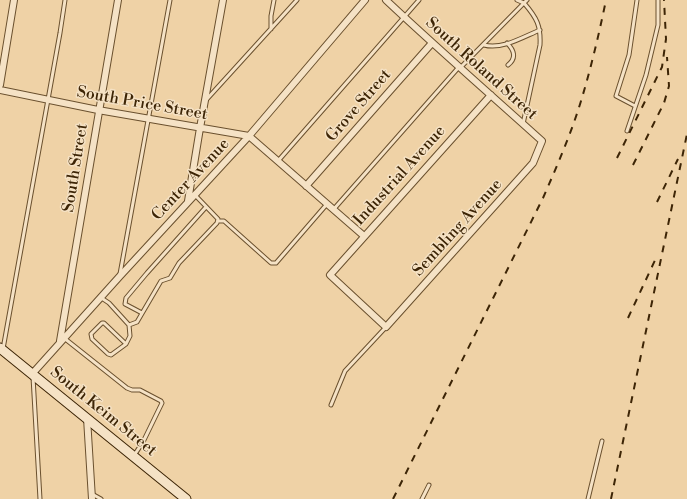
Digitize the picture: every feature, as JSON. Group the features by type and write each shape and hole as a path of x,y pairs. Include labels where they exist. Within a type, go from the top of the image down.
{"street":[{"path":"0,85 14,0"},
{"name":"South Street","path":"62,340 98,110 118,0"},
{"path":"192,193 204,102 223,0"},
{"name":"Center Avenue","path":"32,374 188,201 192,193 249,136 365,0"},
{"name":"South Roland Street","path":"386,0 542,141"},
{"name":"Grove Street","path":"306,186 432,43"},
{"name":"South Price Street","path":"0,90 98,110 249,136"},
{"name":"Industrial Avenue","path":"386,327 330,275 491,95"},
{"path":"249,136 364,236"},
{"name":"Sembling Avenue","path":"386,327 533,163 542,141"},
{"name":"South Keim Street","path":"1,349 186,499"},
{"path":"87,418 91,496"}],"lane":[{"path":"1,349 48,100 65,0"},
{"path":"120,276 170,0"},
{"path":"271,29 271,16 274,0"},
{"path":"204,102 297,0"},
{"path":"278,161 419,0"},
{"path":"517,0 524,3 537,20 540,30 540,45 523,124"},
{"path":"333,210 460,68 527,0"},
{"path":"635,106 616,96 629,55 637,0"},
{"path":"627,131 646,75 658,25 658,0"},
{"path":"484,45 492,47 507,43 540,30"},
{"path":"507,43 513,50 514,54 512,61 508,65"},
{"path":"192,193 218,221 224,221 271,263 276,263 327,204"},
{"path":"142,313 125,304 126,298 206,207"},
{"path":"129,325 137,322 161,281 170,278 179,263 218,221"},
{"path":"100,297 109,303 129,325 130,336 126,344 112,355 108,354 92,339 91,334 102,323 104,323 126,344"},
{"path":"331,405 345,371 386,327"},
{"path":"62,340 127,388 132,390 140,390 162,401 143,442 134,456"},
{"path":"32,374 40,499"},
{"path":"588,499 602,441"},
{"path":"422,499 429,485"},
{"path":"91,496 100,499"}],"railway":[{"path":"393,499 543,198 568,138 581,101 595,51 606,0"},
{"path":"617,158 662,67 666,39 664,0"},
{"path":"633,165 664,103 669,86 667,57"},
{"path":"611,499 687,134"},
{"path":"657,202 678,159"},
{"path":"628,318 657,256"}]}
